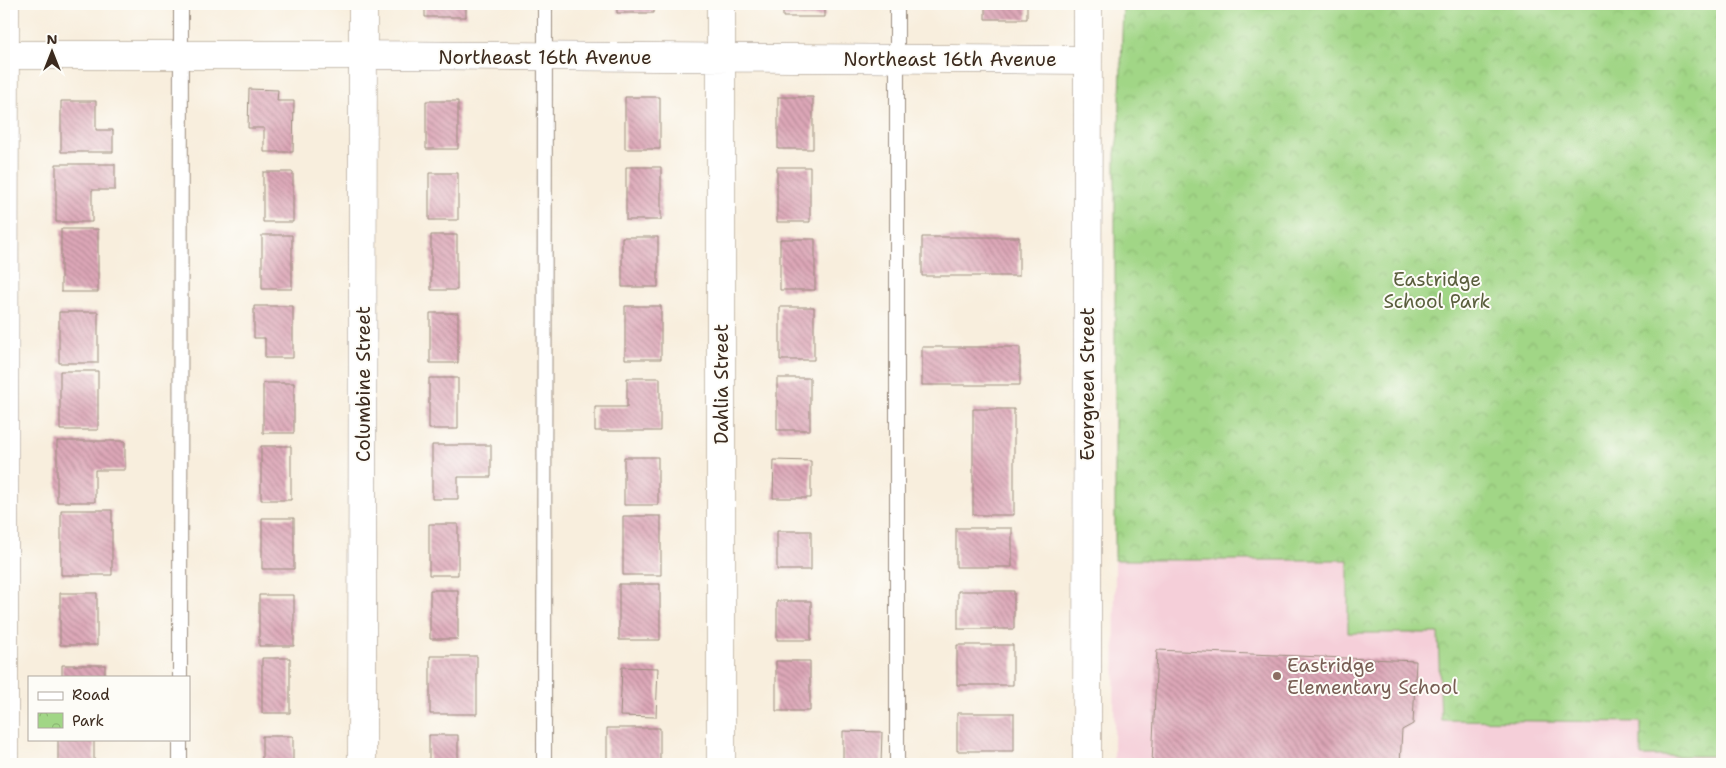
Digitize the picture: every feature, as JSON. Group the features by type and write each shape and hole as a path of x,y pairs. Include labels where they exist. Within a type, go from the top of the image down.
{"street":[{"path":"4,764 5,4"},
{"name":"Columbine Street","path":"362,764 363,4"},
{"name":"Dahlia Street","path":"721,4 721,764"},
{"name":"Evergreen Street","path":"1087,764 1088,4"},
{"name":"Northeast 16th Avenue","path":"4,55 363,55 1087,60"}],"lane":[{"path":"180,676 181,4"},
{"path":"544,764 545,4"},
{"path":"897,4 897,764"},
{"path":"180,740 180,764"}],"shaded area":[{"name":"Eastridge Elementary School","path":"1115,560 1348,560 1348,633 1438,633 1441,720 1641,722 1642,756 1722,756 1722,764 1114,764"}],"green space":[{"name":"Eastridge School Park","path":"1123,4 1722,4 1722,756 1641,756 1641,722 1441,720 1438,633 1348,633 1348,560 1115,560 1115,154 1119,129"}],"building":[{"path":"425,4 466,4 466,17 425,17"},
{"path":"617,4 654,4 654,13 617,13"},
{"path":"783,4 825,4 825,17 783,17"},
{"path":"985,4 1027,4 1027,19 985,19"},
{"path":"249,89 278,90 277,101 294,101 293,152 264,152 264,128 248,128"},
{"path":"625,97 660,97 660,149 625,149"},
{"path":"778,97 813,97 813,149 778,149"},
{"path":"61,101 96,101 96,130 113,130 113,152 61,152"},
{"path":"426,101 458,101 458,149 426,149"},
{"path":"56,164 115,164 115,190 92,190 92,222 56,222"},
{"path":"626,167 661,167 661,220 626,220"},
{"path":"777,167 810,167 810,222 777,222"},
{"path":"263,172 293,172 293,222 263,222"},
{"path":"429,173 458,173 458,220 429,220"},
{"path":"61,229 98,229 98,292 61,292"},
{"path":"262,235 292,235 292,289 262,289"},
{"path":"431,235 457,235 457,290 431,290"},
{"path":"622,237 658,237 658,287 622,287"},
{"path":"922,237 1019,237 1019,276 922,276"},
{"path":"780,239 815,239 815,290 780,290"},
{"path":"254,306 293,306 293,358 265,358 265,338 254,338"},
{"path":"625,306 661,306 661,359 625,359"},
{"path":"780,307 814,307 814,360 780,360"},
{"path":"59,312 98,312 98,363 59,363"},
{"path":"430,313 458,313 458,363 430,363"},
{"path":"922,347 1020,347 1020,385 922,385"},
{"path":"60,371 98,371 98,430 60,430"},
{"path":"429,378 458,378 458,429 429,429"},
{"path":"627,378 660,378 660,431 595,431 595,407 627,407"},
{"path":"777,378 810,378 810,430 777,430"},
{"path":"263,383 294,383 294,433 263,433"},
{"path":"973,409 1014,409 1014,515 973,515"},
{"path":"57,441 125,441 125,470 95,470 95,502 57,502"},
{"path":"432,445 491,445 491,477 458,477 458,499 432,499"},
{"path":"261,446 291,446 291,500 261,500"},
{"path":"624,457 658,457 658,505 624,505"},
{"path":"774,460 811,461 811,498 773,498"},
{"path":"61,510 112,510 112,575 61,575"},
{"path":"623,516 661,516 661,575 623,575"},
{"path":"262,518 294,518 294,569 262,569"},
{"path":"429,524 458,524 458,575 429,575"},
{"path":"956,528 1012,528 1012,567 956,567"},
{"path":"777,531 811,531 811,570 777,570"},
{"path":"619,584 660,584 660,640 619,640"},
{"path":"430,590 458,590 458,639 430,639"},
{"path":"958,591 1014,591 1014,629 958,629"},
{"path":"60,593 97,593 97,645 60,645"},
{"path":"259,595 294,595 294,646 259,646"},
{"path":"777,601 811,601 811,640 777,640"},
{"path":"957,645 1013,645 1013,685 957,685"},
{"path":"1157,650 1416,661 1413,724 1402,730 1400,764 1152,764"},
{"path":"430,656 477,656 477,714 430,714"},
{"path":"262,658 290,658 290,713 262,713"},
{"path":"776,661 810,661 810,711 776,711"},
{"path":"62,665 105,665 105,676 62,676"},
{"path":"622,667 658,668 656,717 620,716"},
{"path":"957,713 1014,713 1014,751 957,751"},
{"path":"607,728 660,728 660,764 607,764"},
{"path":"843,731 882,732 881,764 843,764"},
{"path":"429,735 458,735 458,764 429,764"},
{"path":"262,736 293,736 293,764 262,764"},
{"path":"58,740 94,740 94,764 58,764"}],"place":[{"name":"Eastridge Elementary School","path":"1277,676"}]}
